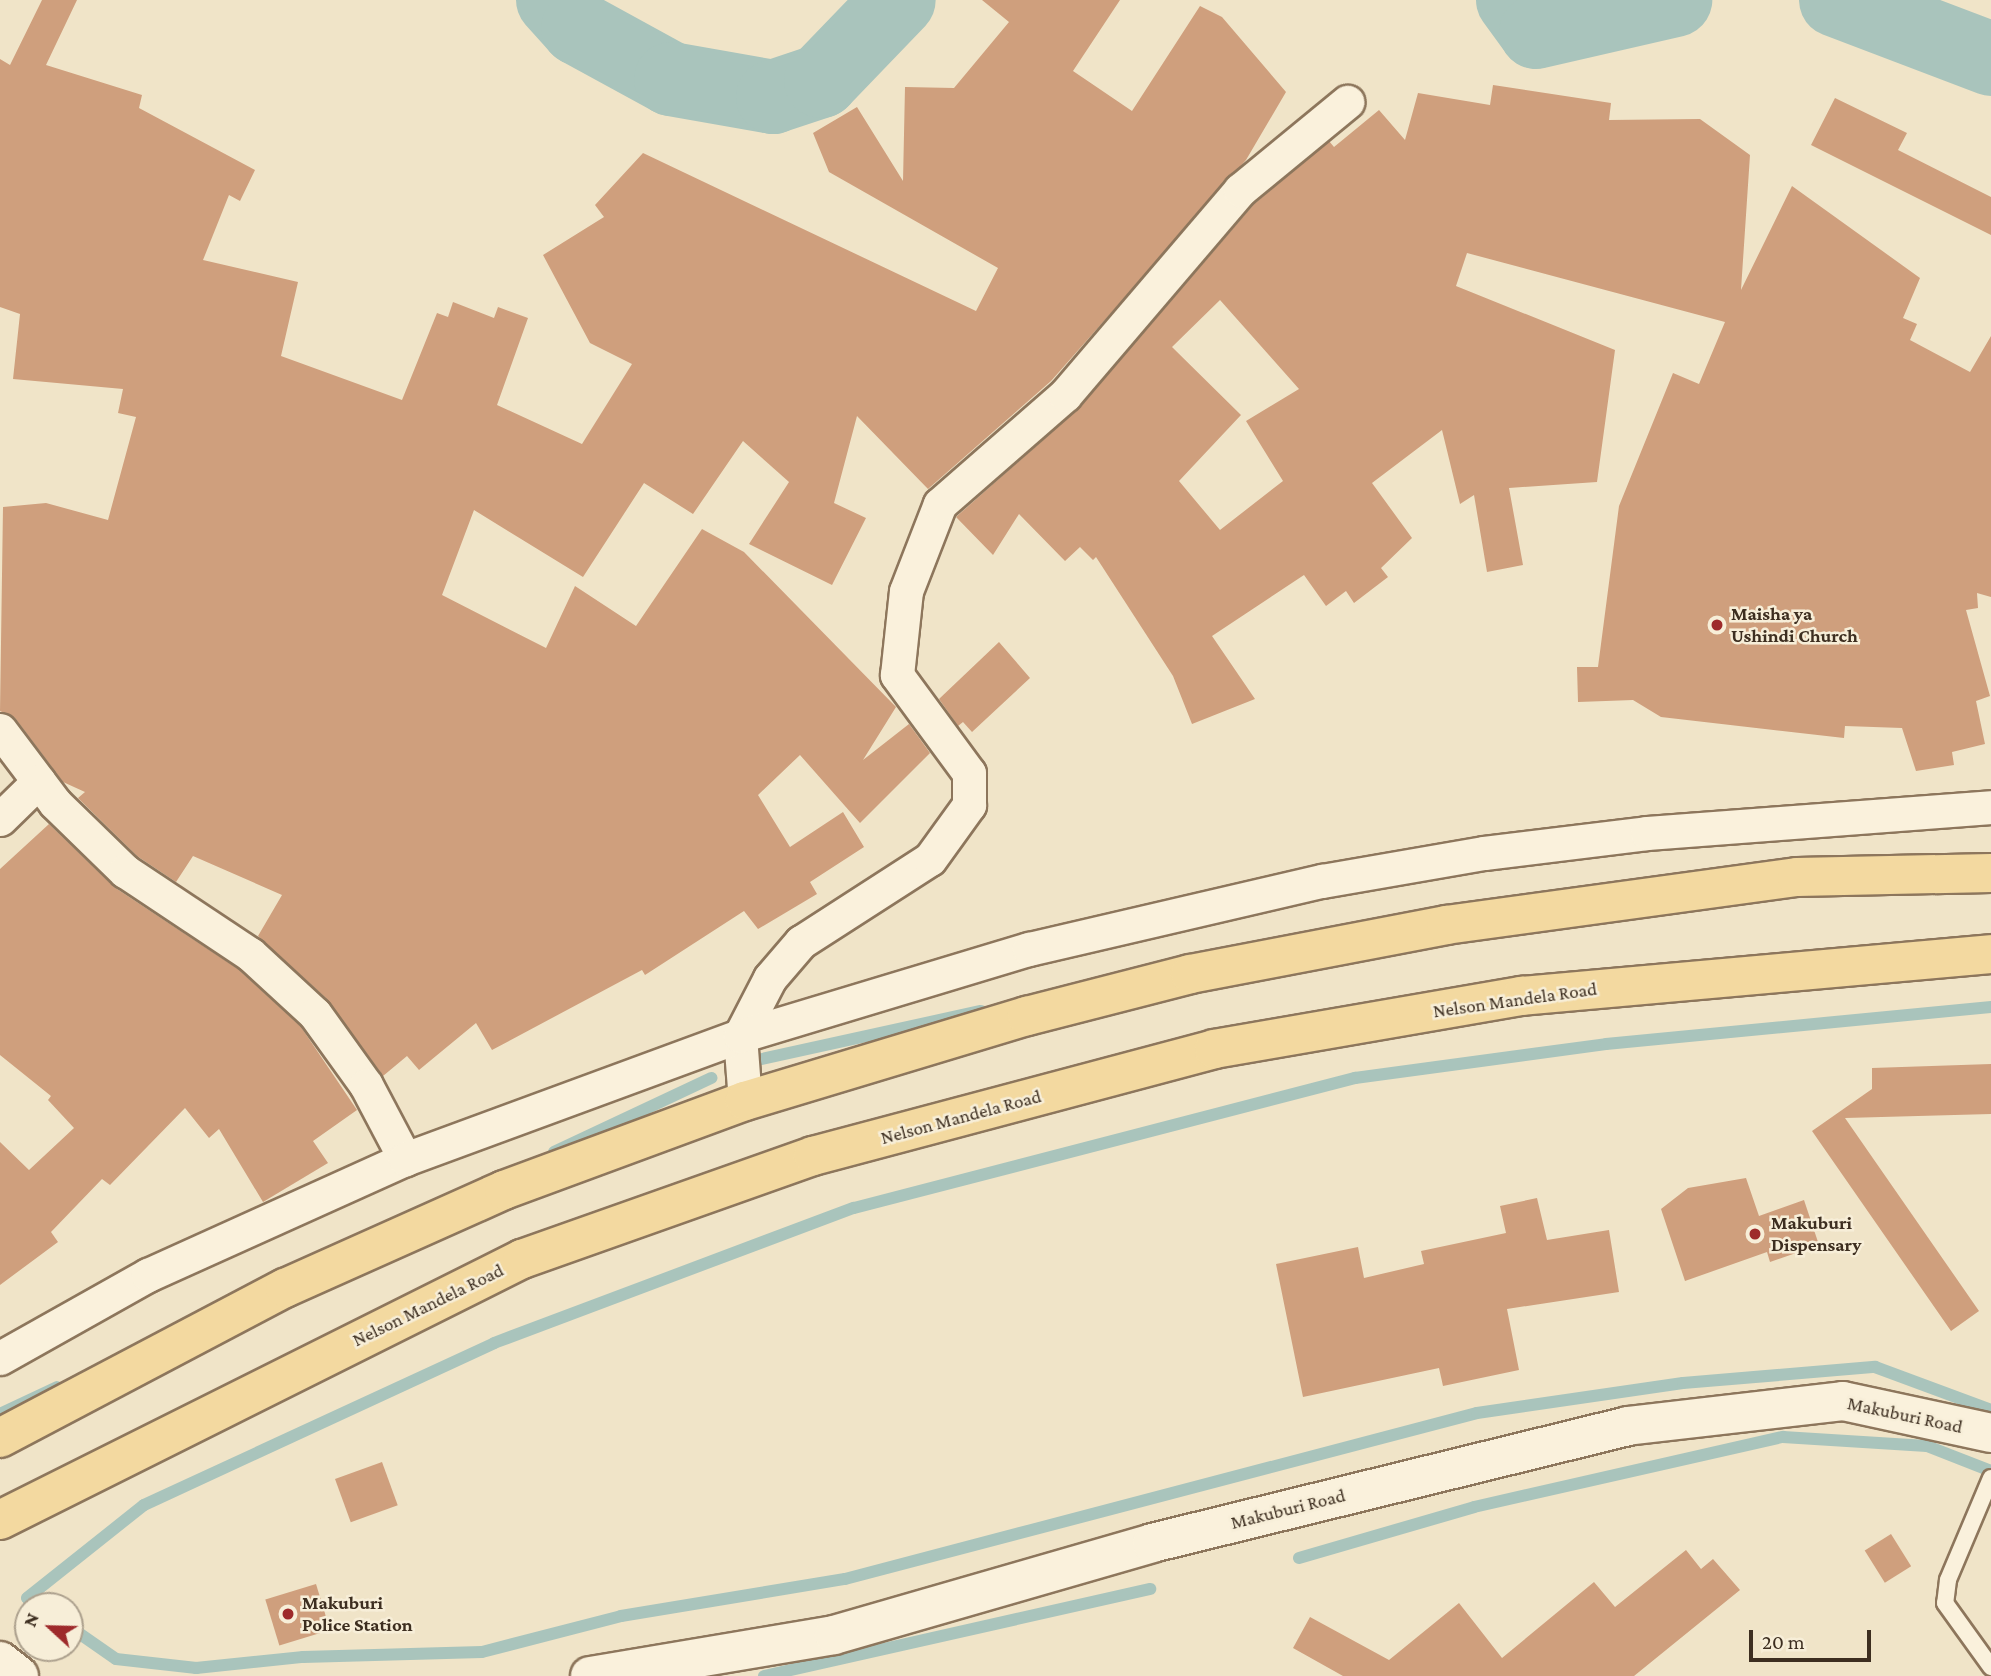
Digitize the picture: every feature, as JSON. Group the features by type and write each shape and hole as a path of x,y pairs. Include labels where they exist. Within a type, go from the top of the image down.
{"main road":[{"path":"0,1438 346,1261 504,1190 745,1101 1176,978 1446,925 1797,877 1991,873"},
{"name":"Nelson Mandela Road","path":"0,1520 522,1259 813,1156 1214,1049 1495,1000 1991,954"}],"street":[{"path":"745,1101 740,1036 770,978 802,942 930,859 969,806 969,773 897,675 906,591 940,504 1065,395 1240,190 1347,102"},
{"path":"0,730 39,781 125,871 250,954 315,1014 366,1085 405,1159"},
{"path":"0,819 39,781"},
{"path":"0,1358 148,1275 405,1159 740,1036 1029,949 1322,881 1647,833 1991,807"},
{"name":"Makuburi Road","path":"590,1676 834,1635 1152,1543 1628,1426 1843,1401 1991,1433"},
{"path":"0,1661 19,1676"}],"lane":[{"path":"1991,1478 1948,1580 1945,1604 1991,1667"}],"building":[{"path":"42,0 77,0 46,65 142,95 139,108 255,170 240,201 229,195 203,260 298,282 281,356 402,400 437,313 448,317 453,302 494,318 498,307 528,318 497,405 582,444 632,364 590,343 543,255 604,217 595,205 643,153 976,311 998,268 829,172 813,133 857,107 903,181 905,87 954,88 1009,22 982,0 1120,0 1073,71 1132,111 1200,6 1222,17 1286,92 1246,160 1051,381 928,489 857,416 834,503 866,518 832,585 749,544 789,482 743,441 693,514 644,483 583,577 474,510 442,595 546,648 575,586 636,626 702,529 744,552 896,707 863,760 909,724 930,753 860,823 800,755 758,795 790,847 843,812 864,847 810,882 817,894 758,929 744,911 645,975 642,970 492,1050 476,1023 419,1070 407,1056 383,1076 328,1000 258,936 282,895 193,856 176,882 137,856 78,798 85,792 63,782 15,718 0,711 3,507 46,503 108,520 136,417 118,413 123,389 13,379 20,314 0,307 0,59 10,65"},
{"path":"1493,85 1611,103 1609,120 1700,119 1750,155 1741,290 1792,186 1920,278 1903,318 1917,324 1910,340 1970,372 1991,336 1991,597 1977,593 1978,608 1966,610 1990,696 1976,701 1985,744 1952,752 1954,765 1916,771 1902,728 1845,726 1844,738 1661,717 1633,700 1578,702 1577,667 1598,667 1619,506 1673,373 1699,384 1725,322 1467,253 1456,286 1615,350 1597,482 1509,488 1523,565 1487,572 1474,495 1460,504 1442,430 1372,483 1412,538 1381,568 1388,577 1354,603 1346,591 1326,606 1304,575 1212,636 1255,699 1192,724 1173,676 1096,557 1093,560 1080,547 1065,561 1019,514 993,555 956,517 1078,409 1254,204 1329,141 1334,147 1379,110 1405,140 1418,93 1490,105","holes":["1220,300 1299,389 1246,421 1283,481 1220,530 1179,481 1241,415 1172,347"]},
{"path":"1835,98 1907,133 1898,150 1991,197 1991,235 1811,145"},
{"path":"999,642 1030,678 972,732 963,722 958,726 939,699"},
{"path":"49,824 114,887 238,969 301,1027 357,1110 313,1141 328,1163 263,1202 219,1129 209,1138 185,1108 110,1185 102,1179 51,1232 58,1242 0,1285 0,1142 29,1170 74,1128 48,1100 51,1096 0,1055 0,869"},
{"path":"1991,1064 1991,1114 1845,1118 1979,1311 1951,1331 1812,1131 1872,1089 1872,1068"},
{"name":"Makuburi Dispensary","path":"1746,1178 1759,1216 1804,1200 1819,1245 1770,1262 1767,1252 1685,1281 1661,1209 1688,1188"},
{"path":"1537,1198 1547,1240 1609,1230 1619,1292 1507,1309 1519,1370 1443,1386 1439,1368 1303,1397 1276,1264 1358,1247 1364,1278 1424,1264 1421,1251 1506,1233 1500,1206"},
{"path":"382,1462 398,1505 351,1522 335,1479"},
{"path":"1891,1534 1911,1566 1885,1583 1865,1550"},
{"path":"1686,1550 1701,1569 1713,1559 1740,1590 1634,1676 1343,1676 1293,1648 1310,1617 1389,1660 1459,1603 1502,1658 1594,1582 1615,1607"},
{"path":"316,1584 330,1630 279,1645 265,1599"}],"waterway":[{"path":"553,0 578,28 671,79 773,97 821,81 899,0"},
{"path":"1513,0 1536,32 1675,0"},
{"path":"1836,0 1991,59"},
{"path":"35,1592 144,1505 494,1343 854,1208 1355,1078 1606,1044 1991,1007"},
{"path":"762,1059 981,1011"},
{"path":"554,1152 711,1078"},
{"path":"84,1637 116,1659 196,1668 303,1657 482,1652 621,1616 845,1579 1477,1413 1683,1383 1875,1367 1991,1410"},
{"path":"0,1414 57,1387"},
{"path":"1299,1558 1474,1507 1783,1437 1927,1446 1991,1471"},
{"path":"764,1676 1150,1589"}],"place":[{"name":"Maisha ya Ushindi Church","path":"1717,625"},
{"name":"Makuburi Dispensary","path":"1755,1234"},
{"name":"Makuburi Police Station","path":"288,1614"}]}
